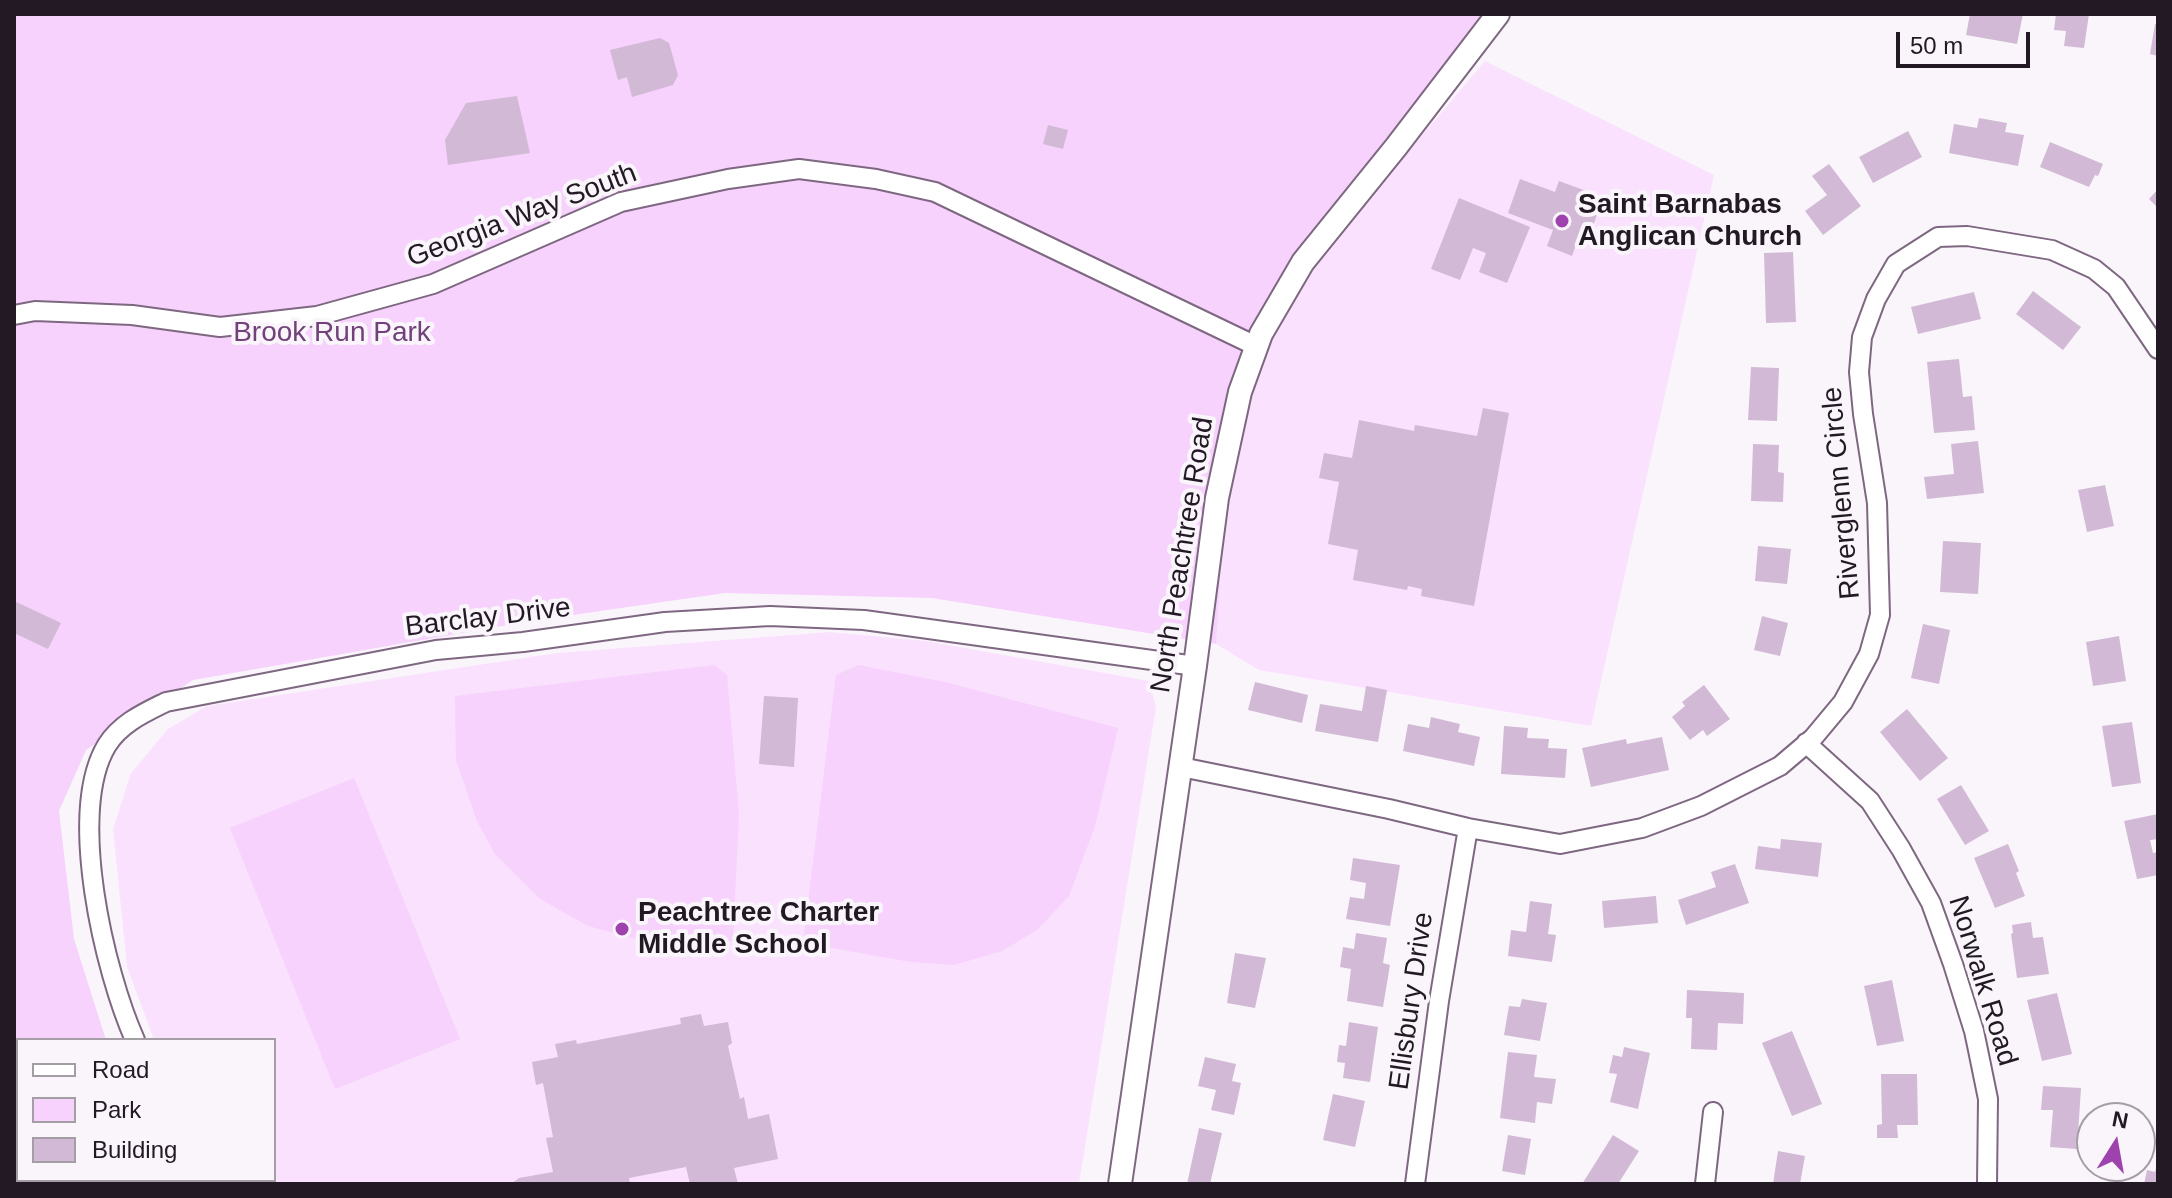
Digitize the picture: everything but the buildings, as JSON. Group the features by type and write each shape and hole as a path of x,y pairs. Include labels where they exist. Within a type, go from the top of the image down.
{"street":[{"name":"North Peachtree Road","path":"1120,1184 1217,498 1240,392 1268,321 1303,262 1498,14"},
{"name":"Georgia Way South","path":"14,315 35,311 132,315 220,327 317,316 433,284 621,202 728,179 799,169 876,179 935,192 1256,346"},
{"name":"Riverglenn Circle","path":"1181,767 1468,828 1560,844 1642,828 1701,806 1780,766 1813,738 1843,702 1869,654 1880,615 1877,503 1859,372 1862,337 1876,299 1896,264 1938,237 1967,236 2052,250 2094,269 2116,287 2158,349"},
{"name":"Barclay Drive","path":"134,1038 123,1013 94,898 90,824 95,776 107,746 128,722 166,702 436,650 523,642 665,622 770,616 864,620 1195,666"},
{"name":"Norwalk Road","path":"1806,743 1870,801 1931,903 1953,964 1978,1050 1988,1099 1987,1184"},
{"name":"Ellisbury Drive","path":"1415,1184 1439,1001 1468,828"},
{"path":"1705,1184 1713,1112"}],"shaded area":[{"path":"1485,61 1714,175 1591,726 1259,670 1216,644 1198,618 1229,419 1293,288"},
{"name":"Peachtree Charter Middle School","path":"830,632 926,641 1149,681 1156,707 1079,1184 246,1184 244,1182 276,1182 276,1038 153,1038 127,967 113,829 131,773 168,729 207,706 557,653"}],"green space":[{"name":"Brook Run Park","path":"14,14 1497,14 1313,257 1229,419 1216,644 932,598 725,593 531,621 193,680 86,750 59,811 74,939 105,1038 16,1038 16,1182 149,1182 14,1184"},
{"path":"714,665 727,675 739,814 733,941 652,943 588,926 540,899 495,854 477,821 456,760 455,696"},
{"path":"858,665 945,682 1118,728 1095,826 1069,896 1037,930 1002,951 954,965 911,962 803,943 836,675"},
{"path":"354,778 460,1039 335,1089 230,828"}],"place":[{"name":"Saint Barnabas Anglican Church","path":"1562,221"},
{"name":"Peachtree Charter Middle School","path":"622,929"}]}
